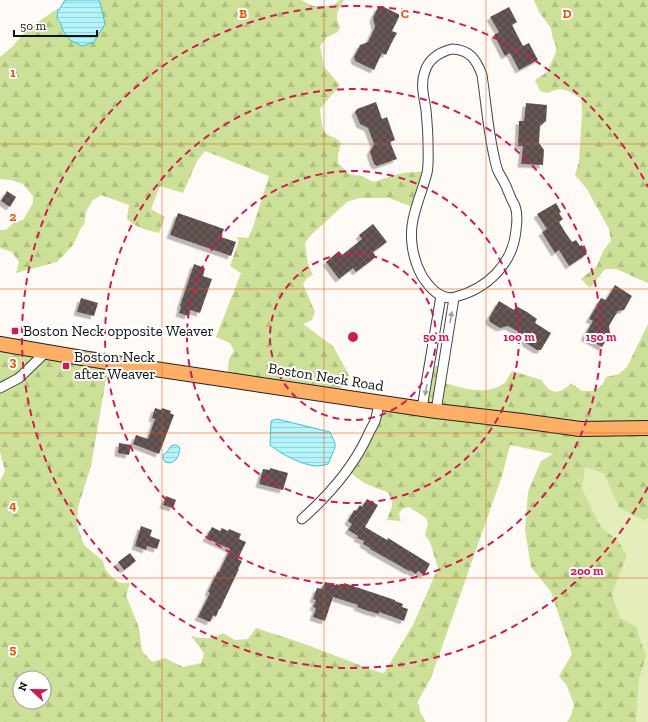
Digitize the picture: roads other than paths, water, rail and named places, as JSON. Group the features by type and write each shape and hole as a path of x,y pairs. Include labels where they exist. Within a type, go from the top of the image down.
{"main road":[{"name":"Boston Neck Road","path":"0,344 88,359 436,411 580,429 648,428"}],"street":[{"path":"446,50 458,50 463,51 473,57 482,75 490,137 494,155 498,170 515,207 517,222 516,238 508,260 496,274 479,288 454,298 441,296 431,288 422,276 414,253 412,237 413,220 429,161 422,84 424,72 435,56 446,50"},
{"path":"422,408 441,296"},
{"path":"436,411 454,298"},
{"path":"0,388 19,378 47,351"},
{"path":"430,365 443,366"},
{"path":"302,519 339,482 353,461 375,421 379,403"}],"water":[{"path":"65,0 98,0 100,2 105,24 94,42 82,46 70,40 63,31 57,18 58,9 59,10"},
{"path":"277,419 330,432 335,443 335,448 328,464 316,466 304,464 280,452 270,445 271,421"},
{"path":"177,445 180,448 176,460 168,463 165,462 163,455 171,446"}],"place":[{"name":"Boston Neck opposite Weaver","path":"15,331"},
{"name":"Boston Neck after Weaver","path":"66,366"}]}
